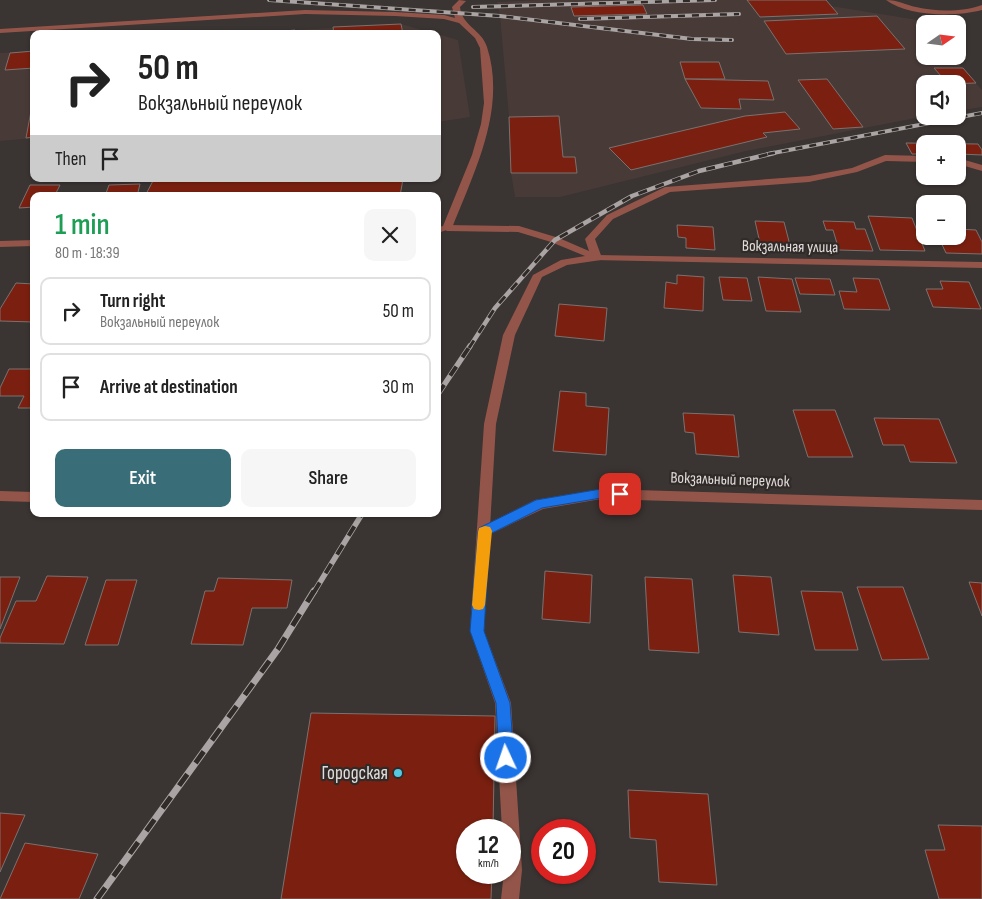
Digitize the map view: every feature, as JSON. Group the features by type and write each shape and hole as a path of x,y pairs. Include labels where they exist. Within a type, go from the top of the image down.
{"street":[{"path":"464,0 456,7 455,13 460,21 479,37 484,48 489,109 476,156 442,229 519,229 556,240 598,258"},
{"path":"890,0 910,10 935,14 979,9 982,7"},
{"path":"0,31 304,12 395,14 444,17 460,21"},
{"path":"598,258 590,239 610,217 668,190 809,179 854,170 885,158 916,159"},
{"path":"966,163 982,168"},
{"path":"0,244 30,243"},
{"path":"510,899 513,870 503,703 477,631 490,424 509,334 538,275 564,262 598,258"},
{"name":"Вокзальная улица","path":"598,258 982,265"},
{"name":"Вокзальный переулок","path":"484,532 540,504 601,494 982,505"},
{"path":"0,496 30,497"}],"shaded area":[{"path":"540,0 826,0 831,6 916,20 916,65 960,65 982,90 982,107 966,110 966,75 916,75 916,118 746,151 560,197 515,197 511,173 509,117 500,16 497,2"},
{"path":"401,24 422,30 295,30"},
{"path":"441,35 458,40 470,117 441,122"},
{"path":"30,51 30,138 0,141 0,53"}],"building":[{"path":"747,0 826,0 838,14 760,17"},
{"path":"643,5 647,14 574,16 571,7"},
{"path":"877,16 905,49 786,54 764,21"},
{"path":"401,24 402,30 333,30 333,27"},
{"path":"30,51 30,68 5,70 10,53"},
{"path":"680,62 719,62 725,79 685,79"},
{"path":"934,68 963,68 976,83 966,83 966,75 940,75"},
{"path":"685,79 768,81 774,100 739,99 741,109 701,108"},
{"path":"827,79 863,127 833,129 798,80"},
{"path":"785,112 800,129 763,133 767,137 631,170 609,148 745,116"},
{"path":"30,116 30,138 26,138"},
{"path":"559,116 563,157 575,157 577,173 511,173 509,117"},
{"path":"906,143 916,143 916,154 912,154"},
{"path":"966,144 978,144 982,150 982,155 966,154"},
{"path":"152,182 402,182 401,192 147,192"},
{"path":"140,184 138,192 106,192 109,185"},
{"path":"30,185 60,185 56,192 30,192 30,207 19,208"},
{"path":"868,216 912,218 916,228 916,245 923,245 925,251 880,250"},
{"path":"755,221 784,222 792,253 762,252"},
{"path":"823,221 854,222 856,229 865,229 873,251 839,250 833,230 826,230"},
{"path":"677,225 713,227 715,250 686,248 686,238 678,237"},
{"path":"966,229 976,230 982,242 982,254 946,253 942,245 966,245"},
{"path":"677,275 704,277 703,311 664,308 666,282 677,284"},
{"path":"719,277 747,278 752,301 723,300"},
{"path":"758,277 792,279 801,312 766,311"},
{"path":"795,278 830,279 835,295 800,294"},
{"path":"853,278 879,279 890,310 844,309 839,291 857,292"},
{"path":"940,281 969,282 981,309 933,307 926,289 943,289"},
{"path":"16,283 30,284 30,322 0,321 0,309"},
{"path":"559,304 607,308 604,341 555,336"},
{"path":"9,369 30,369 30,408 18,408 24,396 0,396 0,388"},
{"path":"560,391 586,393 586,406 609,408 606,455 553,451"},
{"path":"793,410 835,410 853,457 808,457"},
{"path":"683,413 734,415 739,457 696,454 694,433 685,432"},
{"path":"874,418 939,419 957,463 910,462 904,445 883,445"},
{"path":"545,571 592,575 590,623 542,619"},
{"path":"733,575 771,577 779,635 739,632"},
{"path":"47,576 88,577 64,644 0,643 0,638 16,601 36,601"},
{"path":"0,577 20,577 0,629"},
{"path":"645,577 692,579 699,653 649,650"},
{"path":"218,578 292,580 287,608 252,608 243,645 191,644 205,591 214,591"},
{"path":"106,580 137,580 118,645 85,645"},
{"path":"969,582 982,583 982,616"},
{"path":"857,587 903,587 929,659 882,660"},
{"path":"801,591 842,592 858,650 815,650"},
{"name":"Городская","path":"311,713 495,716 493,819 456,819 456,884 492,884 491,899 281,899"},
{"path":"628,790 708,794 717,885 659,882 656,840 630,838"},
{"path":"0,813 25,815 0,872"},
{"path":"938,825 982,826 982,899 939,899 925,850 945,850"},
{"path":"25,843 98,854 79,899 0,899"}],"railway":[{"path":"269,0 500,16 692,39 732,40"},
{"path":"473,7 715,0"},
{"path":"580,19 739,14"},
{"path":"768,154 982,113"},
{"path":"469,348 495,308 555,240 632,196 699,171 774,153"},
{"path":"441,390 470,346"},
{"path":"314,592 360,517"},
{"path":"97,899 278,649 314,591"}],"slow traffic":[{"path":"479,605 485,531"}],"place":[{"name":"Городская","path":"398,773"}],"route":[{"path":"506,758 503,703 477,631 484,532 540,504 601,494 620,494"}]}
